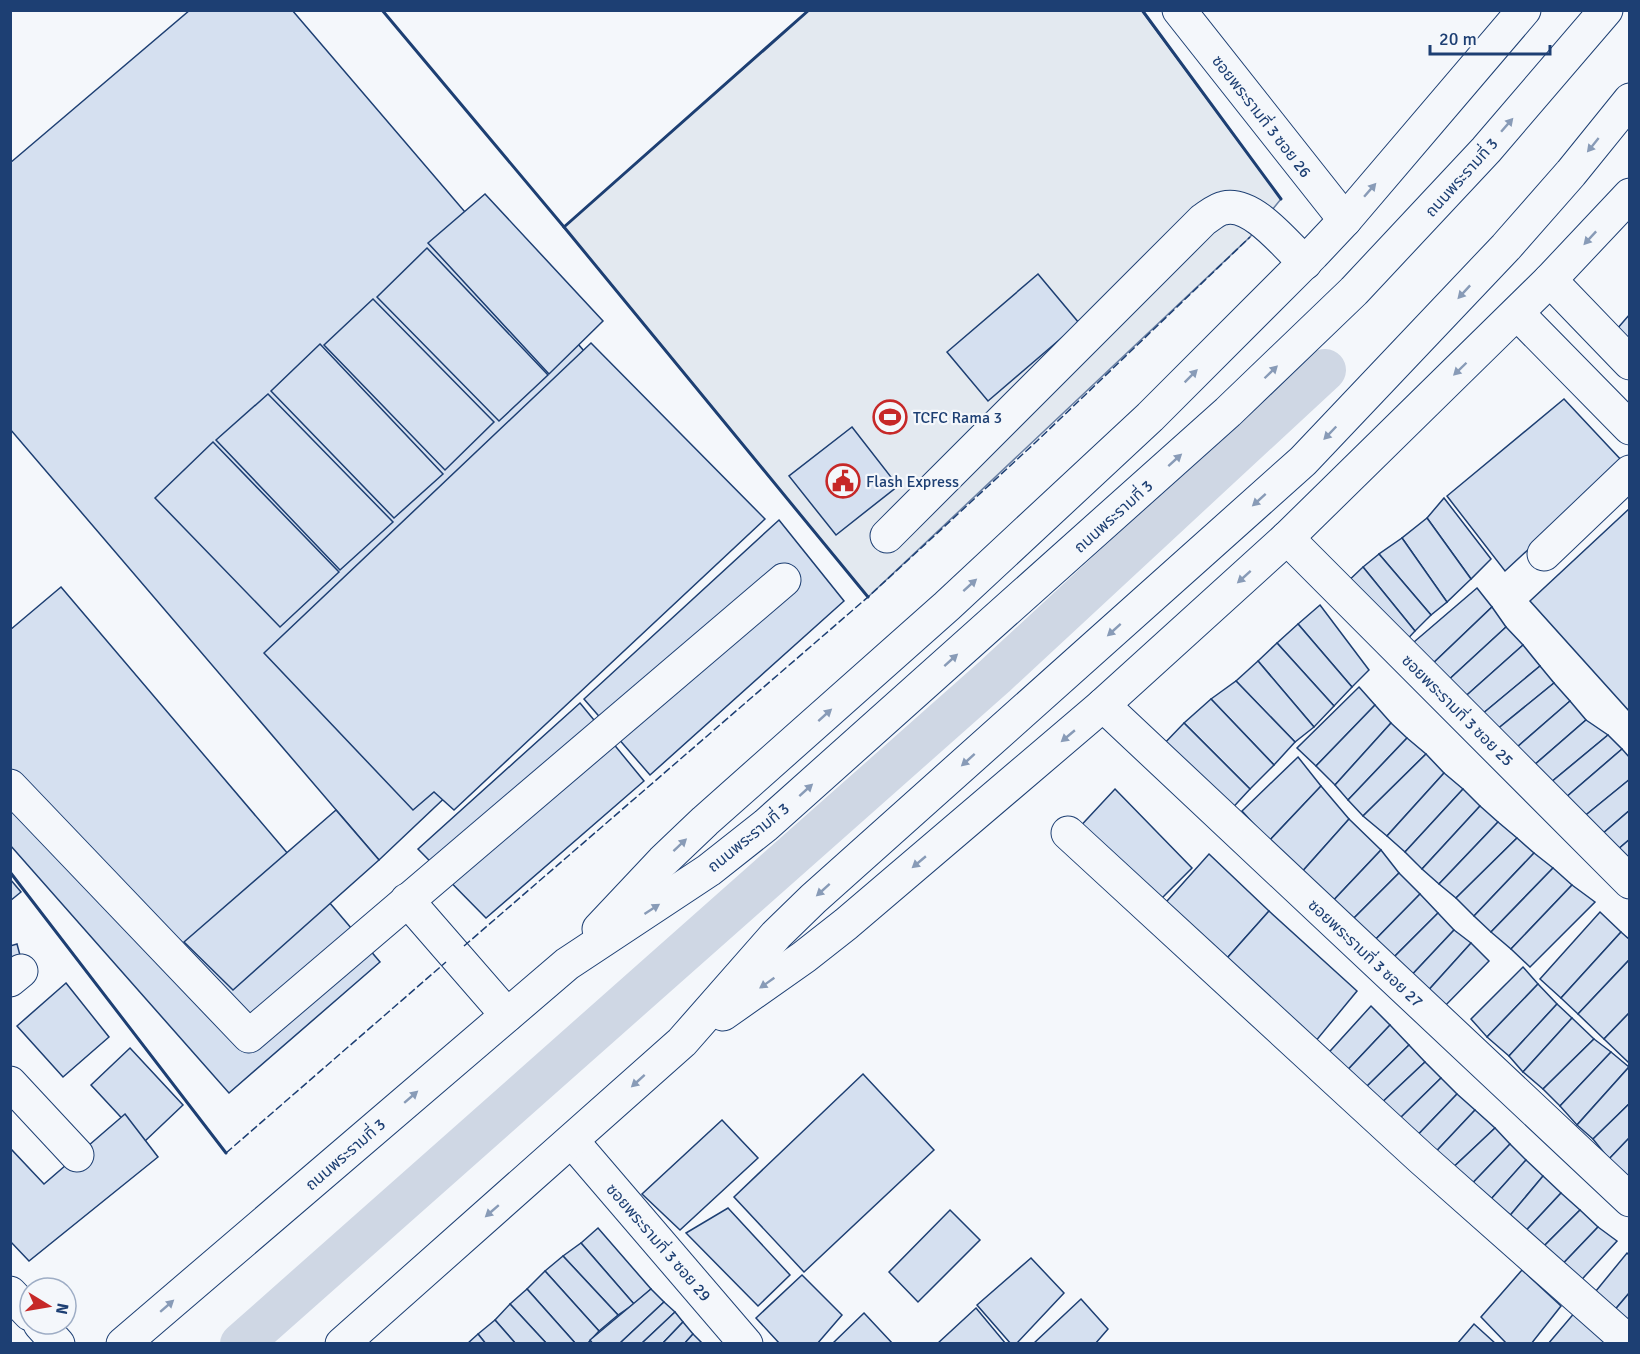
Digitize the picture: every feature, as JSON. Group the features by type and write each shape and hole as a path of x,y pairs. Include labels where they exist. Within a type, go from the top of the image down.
{"main road":[{"name":"ซอยพระรามที่ 3 ซอย 26","path":"1179,10 1345,220"},
{"name":"ถนนพระรามที่ 3","path":"123,1344 567,964 663,861 1047,515 1150,417 1305,263 1345,220 1524,10"},
{"name":"ถนนพระรามที่ 3","path":"567,964 709,870 766,825 1228,412 1354,291 1414,228 1502,132 1606,10"},
{"path":"342,1344 682,1042 776,935 813,899 1303,461 1506,247 1629,100"},
{"path":"682,1042 804,957 846,924 1103,705 1287,538 1550,280 1629,195"},
{"path":"887,536 1203,220 1224,208 1246,210 1259,218 1305,263"},
{"path":"1550,280 1629,363"},
{"path":"1517,313 1629,428"},
{"path":"1544,554 1629,472"},
{"name":"ซอยพระรามที่ 3 ซอย 25","path":"1287,538 1629,882"},
{"path":"10,786 249,1036 784,580"},
{"name":"ซอยพระรามที่ 3 ซอย 27","path":"1103,705 1629,1200"},
{"path":"1068,833 1421,1158 1629,1343"},
{"path":"407,900 507,1015"},
{"path":"10,1083 77,1155"},
{"name":"ซอยพระรามที่ 3 ซอย 29","path":"572,1141 746,1344"}],"shaded area":[{"name":"TCFC Rama 3","path":"809,10 1142,11 1281,199 1250,237 868,597 564,227"}],"building":[{"path":"190,10 292,10 733,525 379,860 10,429 10,163"},
{"path":"485,194 603,321 549,374 428,243"},
{"path":"427,248 548,375 499,421 377,297"},
{"path":"1038,274 1079,323 988,401 947,352"},
{"path":"373,299 494,422 445,470 324,345"},
{"path":"1630,314 1630,357 1610,337"},
{"path":"591,343 765,519 454,810 434,792 413,810 264,653"},
{"path":"320,344 443,474 394,518 271,391"},
{"path":"268,394 393,522 340,570 216,440"},
{"path":"1564,399 1623,462 1505,571 1447,496"},
{"name":"Flash Express","path":"852,427 898,486 836,535 789,476"},
{"path":"213,442 339,572 280,627 155,498"},
{"path":"1444,498 1491,559 1471,579 1427,518"},
{"path":"1630,508 1630,712 1530,601"},
{"path":"1427,518 1471,579 1447,602 1402,538"},
{"path":"779,520 844,601 650,775 584,699"},
{"path":"1402,538 1447,602 1431,615 1379,554"},
{"path":"1379,554 1431,615 1415,631 1363,567"},
{"path":"1363,567 1415,631 1400,647 1343,586"},
{"path":"61,587 380,962 229,1093 10,845 10,630"},
{"path":"1477,588 1492,607 1426,670 1407,648"},
{"path":"1320,605 1369,670 1352,687 1298,624"},
{"path":"1492,607 1506,627 1443,685 1426,670"},
{"path":"1298,624 1352,687 1334,706 1277,643"},
{"path":"1506,627 1523,645 1459,702 1443,685"},
{"path":"1277,643 1334,706 1314,727 1258,661"},
{"path":"1523,645 1540,666 1475,720 1459,702"},
{"path":"1258,661 1314,727 1295,742 1236,681"},
{"path":"1540,666 1554,683 1490,735 1475,720"},
{"path":"1236,681 1295,742 1274,765 1211,699"},
{"path":"1554,683 1570,701 1508,755 1490,735"},
{"path":"1359,687 1375,705 1316,766 1297,748"},
{"path":"1211,699 1274,765 1250,789 1184,723"},
{"path":"1570,701 1586,720 1525,773 1508,755"},
{"path":"580,703 644,781 486,918 418,849"},
{"path":"1375,705 1391,723 1335,785 1316,766"},
{"path":"1586,720 1608,735 1544,788 1525,773"},
{"path":"1184,723 1250,789 1226,815 1160,748"},
{"path":"1391,723 1407,738 1348,800 1335,785"},
{"path":"1608,735 1622,749 1557,805 1544,788"},
{"path":"1407,738 1426,754 1363,816 1348,800"},
{"path":"1622,749 1630,758 1630,779 1576,823 1557,805"},
{"path":"1426,754 1444,773 1387,836 1363,816"},
{"path":"1298,757 1321,786 1269,841 1242,811"},
{"path":"1444,773 1463,789 1405,852 1387,836"},
{"path":"1630,779 1630,810 1594,841 1576,823"},
{"path":"1321,786 1349,819 1300,874 1269,841"},
{"path":"1115,789 1192,868 1155,905 1075,832"},
{"path":"1463,789 1480,806 1422,869 1405,852"},
{"path":"1480,806 1498,822 1439,884 1422,869"},
{"path":"336,810 379,860 233,990 184,942"},
{"path":"1630,810 1630,839 1609,857 1594,841"},
{"path":"1349,819 1381,850 1329,905 1300,874"},
{"path":"1498,822 1517,838 1456,898 1439,884"},
{"path":"1517,838 1534,853 1474,916 1456,898"},
{"path":"1630,839 1630,874 1609,857"},
{"path":"1381,850 1399,873 1347,925 1329,905"},
{"path":"1534,853 1553,868 1491,932 1474,916"},
{"path":"1209,854 1269,911 1220,966 1159,910"},
{"path":"1553,868 1572,885 1511,949 1491,932"},
{"path":"1399,873 1420,894 1369,946 1347,925"},
{"path":"10,879 21,892 10,901"},
{"path":"1572,885 1595,902 1530,967 1511,949"},
{"path":"1420,894 1438,913 1389,962 1369,946"},
{"path":"1269,911 1357,991 1310,1048 1220,966"},
{"path":"1600,912 1621,932 1561,998 1540,979"},
{"path":"1438,913 1454,930 1408,979 1389,962"},
{"path":"1454,930 1471,943 1425,994 1408,979"},
{"path":"1621,932 1630,940 1630,959 1578,1014 1561,998"},
{"path":"1471,943 1489,961 1441,1010 1425,994"},
{"path":"17,944 21,959 10,969 10,946"},
{"path":"1630,959 1630,1012 1604,1039 1578,1014"},
{"path":"1523,967 1538,984 1487,1037 1471,1019"},
{"path":"66,983 109,1037 63,1077 17,1026"},
{"path":"1538,984 1557,1004 1509,1056 1487,1037"},
{"path":"1557,1004 1572,1018 1523,1072 1509,1056"},
{"path":"1371,1006 1390,1025 1340,1078 1322,1060"},
{"path":"1630,1012 1630,1060 1628,1062 1604,1039"},
{"path":"1572,1018 1594,1039 1543,1089 1523,1072"},
{"path":"1390,1025 1409,1045 1360,1093 1340,1078"},
{"path":"1594,1039 1611,1052 1560,1106 1543,1089"},
{"path":"1409,1045 1425,1062 1376,1108 1360,1093"},
{"path":"130,1048 183,1105 144,1142 91,1085"},
{"path":"1611,1052 1629,1067 1577,1125 1560,1106"},
{"path":"1425,1062 1441,1078 1393,1125 1376,1108"},
{"path":"1629,1067 1630,1103 1593,1139 1577,1125"},
{"path":"863,1074 934,1150 804,1272 734,1197"},
{"path":"1441,1078 1457,1094 1410,1143 1393,1125"},
{"path":"1457,1094 1475,1110 1428,1160 1410,1143"},
{"path":"1630,1103 1630,1137 1609,1159 1593,1139"},
{"path":"1475,1110 1495,1128 1445,1175 1428,1160"},
{"path":"125,1114 158,1157 29,1261 10,1241 10,1148 44,1184"},
{"path":"722,1120 758,1158 680,1230 642,1194"},
{"path":"1495,1128 1510,1144 1464,1192 1445,1175"},
{"path":"1630,1137 1630,1175 1627,1178 1609,1159"},
{"path":"1510,1144 1526,1160 1483,1208 1464,1192"},
{"path":"1526,1160 1543,1176 1502,1225 1483,1208"},
{"path":"1543,1176 1561,1193 1519,1238 1502,1225"},
{"path":"1561,1193 1580,1210 1535,1255 1519,1238"},
{"path":"728,1208 790,1275 758,1306 686,1233"},
{"path":"950,1210 980,1240 918,1302 889,1272"},
{"path":"1580,1210 1598,1227 1554,1273 1535,1255"},
{"path":"1598,1227 1617,1241 1574,1288 1554,1273"},
{"path":"598,1228 651,1289 634,1304 581,1243"},
{"path":"581,1243 634,1304 618,1315 563,1256"},
{"path":"1627,1253 1630,1256 1630,1292 1607,1319 1587,1302"},
{"path":"563,1256 618,1315 599,1331 545,1271"},
{"path":"1031,1258 1064,1293 1016,1344 1011,1344 977,1305"},
{"path":"1522,1270 1561,1306 1531,1344 1507,1344 1481,1317"},
{"path":"545,1271 599,1331 587,1344 576,1344 527,1289"},
{"path":"802,1275 842,1315 817,1344 780,1344 756,1318"},
{"path":"527,1289 576,1344 547,1344 510,1304"},
{"path":"651,1289 664,1302 619,1344 593,1344 590,1340"},
{"path":"1630,1292 1630,1329 1607,1319"},
{"path":"1081,1299 1108,1329 1095,1344 1033,1344"},
{"path":"664,1302 675,1312 641,1344 619,1344"},
{"path":"510,1304 547,1344 516,1344 495,1320"},
{"path":"976,1308 1006,1344 937,1344"},
{"path":"1576,1311 1612,1344 1548,1344"},
{"path":"675,1312 683,1322 662,1344 641,1344"},
{"path":"864,1313 893,1344 832,1344"},
{"path":"495,1320 516,1344 486,1344 478,1334"},
{"path":"683,1322 693,1334 684,1344 662,1344"},
{"path":"1474,1324 1496,1344 1457,1344"},
{"path":"478,1334 486,1344 467,1344"},
{"path":"693,1334 703,1344 684,1344"}],"waterway":[{"path":"241,1344 995,676 1325,370"}],"fence":[{"path":"464,946 868,597 1037,441 1250,237"},
{"path":"226,1153 446,962"}],"wall":[{"path":"382,10 564,227 809,10"},
{"path":"1142,10 1281,199"},
{"path":"564,227 868,597"},
{"path":"10,872 226,1153"}],"place":[{"name":"TCFC Rama 3","path":"890,417"},
{"name":"Flash Express","path":"843,481"}]}
